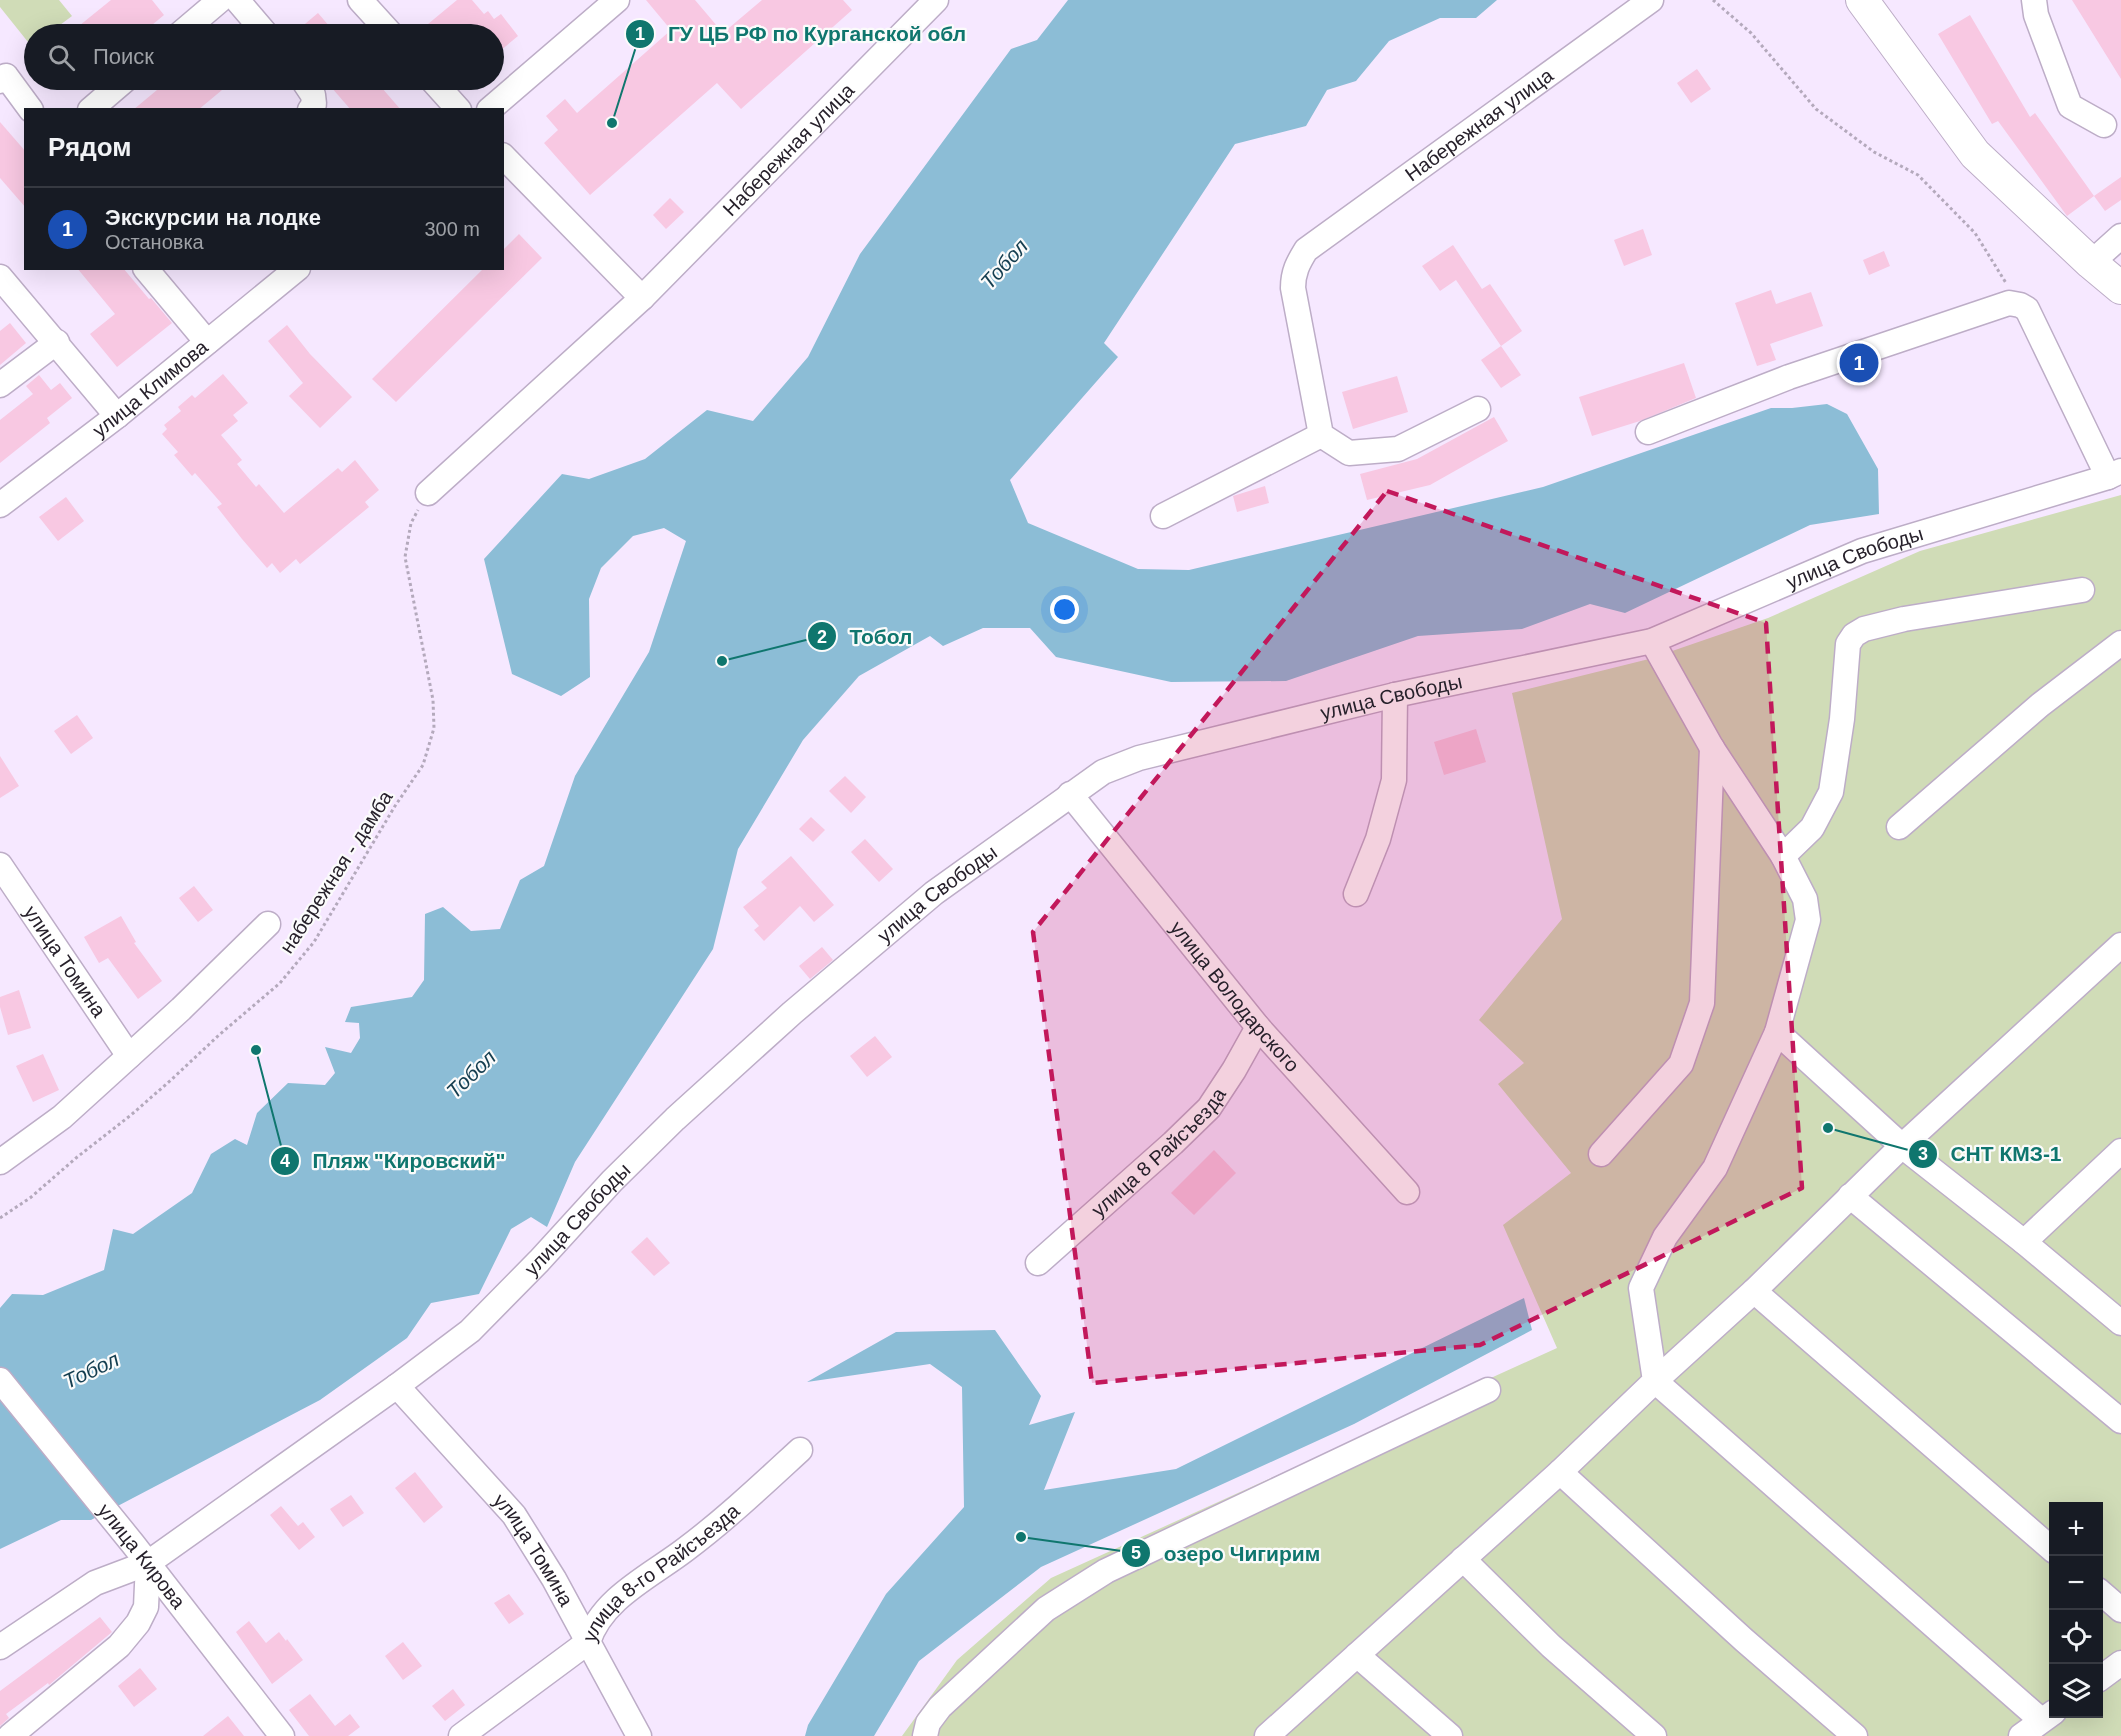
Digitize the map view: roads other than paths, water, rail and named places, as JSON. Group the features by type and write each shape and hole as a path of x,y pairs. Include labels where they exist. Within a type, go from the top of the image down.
{"main road":[{"path":"1862,0 1975,154 2091,263 2121,288"}],"street":[{"path":"192,24 220,0"},
{"path":"237,0 257,24"},
{"path":"360,0 382,24"},
{"path":"491,108 617,0"},
{"name":"Набережная улица","path":"428,493 642,298 936,0"},
{"name":"Набережная улица","path":"1321,435 1293,288 1296,266 1306,250 1651,0"},
{"path":"2034,0 2036,15 2070,106 2104,125"},
{"path":"0,81 6,76 30,108"},
{"path":"92,108 113,90"},
{"path":"310,90 314,104 311,108"},
{"path":"441,90 457,108"},
{"path":"504,157 642,298"},
{"path":"2091,263 2121,236"},
{"path":"147,270 207,342"},
{"name":"улица Климова","path":"0,505 117,416 296,270"},
{"path":"0,277 117,416"},
{"path":"1648,432 1789,377 2009,303 2027,309 2115,474"},
{"path":"0,385 57,342"},
{"path":"1163,516 1321,435 1349,453 1398,449 1478,409"},
{"name":"улица Свободы","path":"0,1647 95,1583 148,1563 398,1386 470,1331 539,1261 612,1181 675,1119 792,1013 934,893 1103,772 1139,758 1395,695 1652,641 1862,551 2115,474"},
{"path":"1784,856 1812,828 1832,792 1842,718 1848,644 1854,635 1864,629 1904,619 2082,590"},
{"path":"1652,641 1712,747 1784,856 1805,899 1808,920 1778,1032 1715,1168 1665,1237 1641,1288 1655,1381 2048,1716 2020,1736"},
{"path":"1899,827 2040,705 2121,643"},
{"path":"1356,894 1378,839 1394,780 1395,695"},
{"path":"1601,1155 1681,1064 1702,1003 1712,747"},
{"name":"улица Володарского","path":"1070,794 1258,1026 1407,1192"},
{"name":"улица Томина","path":"0,864 129,1056"},
{"path":"0,1162 62,1118 181,1009 268,924"},
{"path":"1268,1736 1560,1472 1754,1291 1902,1146 2121,945"},
{"name":"улица 8 Райсъезда","path":"1038,1263 1209,1108 1234,1070 1258,1026"},
{"path":"1778,1032 1902,1146 2024,1242 2121,1323"},
{"path":"2024,1242 2121,1151"},
{"path":"1850,1196 2121,1421"},
{"path":"1754,1291 2049,1547"},
{"name":"улица Кирова","path":"0,1380 133,1544 282,1736"},
{"name":"улица Томина","path":"398,1386 514,1515 554,1579 639,1736"},
{"path":"926,1736 928,1723 940,1707 1038,1616 1106,1571 1488,1390"},
{"name":"улица 8-го Райсъезда","path":"461,1736 588,1642 591,1631 618,1597 685,1550 743,1502 800,1450"},
{"path":"1560,1472 1744,1640 1855,1736"},
{"path":"1463,1559 1551,1646 1654,1736"},
{"path":"10,1736 126,1639 146,1607 148,1563"},
{"path":"2103,1594 2121,1610"},
{"path":"1357,1654 1450,1736"},
{"path":"2103,1677 2121,1664"}],"water":[{"path":"1068,0 1497,0 1476,18 1440,18 1389,41 1356,81 1327,90 1306,126 1235,144 1104,343 1118,357 1010,480 1028,523 1138,569 1189,570 1543,487 1771,408 1827,404 1847,414 1878,469 1879,514 1810,525 1625,613 1590,604 1522,629 1418,636 1286,681 1171,682 1056,657 1030,628 983,628 943,646 930,636 859,676 803,740 738,849 713,949 575,1162 547,1227 531,1217 511,1229 479,1294 431,1303 407,1338 320,1400 91,1520 61,1520 0,1549 0,1308 12,1294 43,1295 104,1270 113,1229 133,1234 192,1193 211,1154 235,1139 247,1145 257,1113 288,1083 325,1085 335,1073 325,1047 351,1053 360,1038 359,1023 345,1022 351,1007 412,997 424,980 425,914 443,907 471,931 500,929 520,880 544,866 575,776 649,652 686,541 664,528 633,536 601,568 589,599 590,677 561,696 512,674 484,559 562,474 589,479 645,459 707,410 753,421 808,357 860,254 1011,49 1037,40"},
{"path":"1524,1298 1532,1330 1354,1424 1041,1567 919,1661 874,1736 805,1736 808,1725 886,1594 964,1507 962,1387 930,1364 807,1382 896,1332 995,1330 1041,1396 1029,1425 1075,1412 1044,1490 1176,1469"}],"place":[{"name":"ГУ ЦБ РФ по Курганской обл","path":"612,123"},
{"name":"Экскурсии на лодке","path":"1859,363"},
{"name":"Тобол","path":"722,661"},
{"name":"Пляж \"Кировский\"","path":"256,1050"},
{"name":"СНТ КМЗ-1","path":"1828,1128"},
{"name":"озеро Чигирим","path":"1021,1537"}]}
